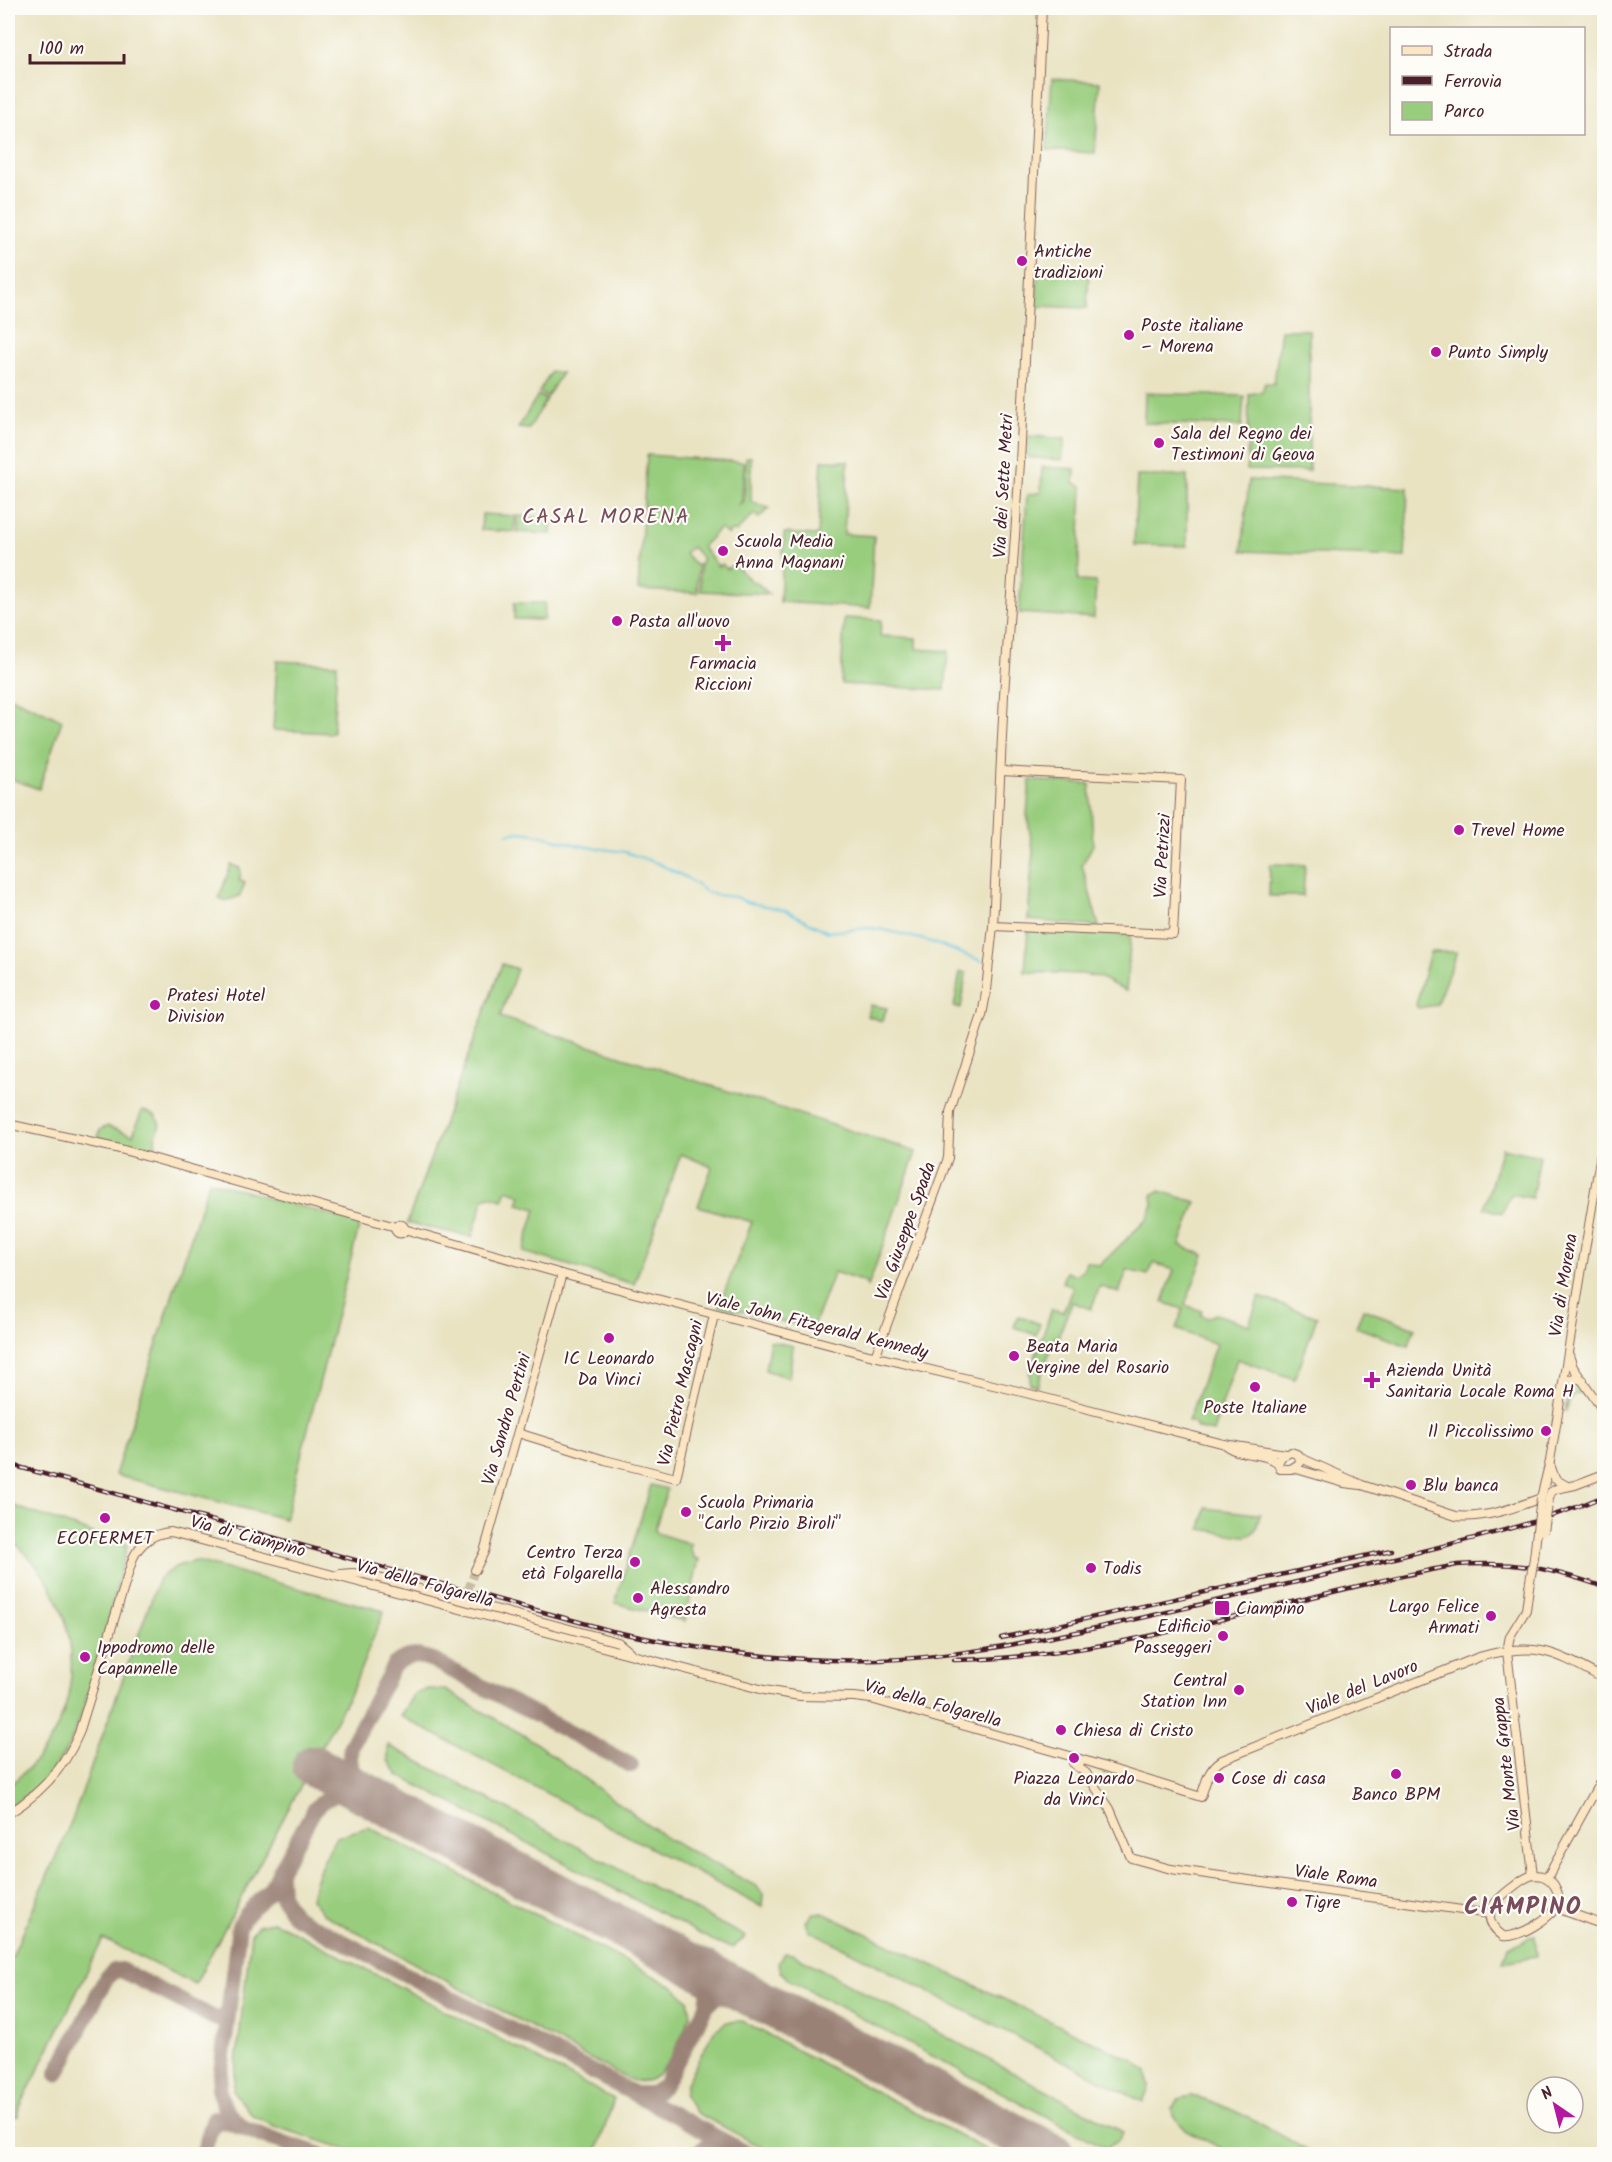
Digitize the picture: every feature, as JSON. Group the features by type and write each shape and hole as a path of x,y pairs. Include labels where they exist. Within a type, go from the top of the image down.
{"street":[{"name":"Via dei Sette Metri","path":"989,965 1020,463 1042,8"},
{"name":"Via Petrizzi","path":"993,926 1173,934 1181,780 1001,771"},
{"name":"Via Giuseppe Spada","path":"875,1357 948,1158 950,1113 983,1012 989,965"},
{"name":"Viale John Fitzgerald Kennedy","path":"8,1124 120,1149 562,1274 875,1357 1044,1397 1224,1444 1285,1454"},
{"name":"Via di Morena","path":"1507,1651 1510,1636 1526,1610 1605,1135"},
{"name":"Via Sandro Pertini","path":"475,1570 483,1555 562,1274"},
{"name":"Via Pietro Mascagni","path":"518,1433 676,1478 714,1315"},
{"path":"1568,1351 1572,1364 1605,1412"},
{"path":"1563,1383 1574,1378 1583,1380"},
{"name":"Viale John Fitzgerald Kennedy","path":"1224,1444 1230,1449 1271,1459 1278,1463"},
{"path":"1301,1458 1300,1463 1293,1468 1284,1470 1279,1467 1278,1463 1285,1454 1295,1452 1301,1458 1362,1485 1446,1513 1464,1516 1495,1513 1545,1498 1554,1490 1605,1474"},
{"path":"1550,1461 1555,1479 1560,1484 1568,1486"},
{"path":"1293,1468 1348,1485 1362,1485"},
{"name":"Via di Ciampino","path":"8,1814 51,1779 72,1749 133,1558 139,1547 149,1538 162,1533 178,1532 336,1575"},
{"name":"Via della Folgarella","path":"336,1575 781,1694 871,1699 1051,1752 1077,1762"},
{"name":"Viale del Lavoro","path":"1077,1762 1103,1767 1201,1797 1211,1768 1230,1756 1460,1664 1507,1651 1531,1649 1550,1652 1605,1679"},
{"name":"Via Monte Grappa","path":"1507,1651 1533,1875"},
{"name":"Viale Roma","path":"1077,1762 1110,1809 1131,1858 1179,1870 1490,1914"},
{"path":"1547,1878 1605,1775"},
{"path":"1533,1875 1547,1878 1558,1894 1559,1901 1556,1908 1525,1931 1511,1937 1503,1936 1492,1922 1490,1914 1497,1899 1527,1877 1533,1875"},
{"path":"1556,1908 1605,1925"}],"green space":[{"path":"1052,79 1100,82 1095,153 1047,150"},
{"path":"1038,270 1089,272 1087,308 1036,306"},
{"path":"1281,330 1309,330 1309,471 1247,470 1249,394 1262,392 1265,383 1274,384"},
{"path":"551,372 562,373 547,397 539,392"},
{"path":"1145,393 1244,396 1242,426 1144,423"},
{"path":"538,395 546,399 529,429 518,428"},
{"path":"1029,436 1065,439 1062,460 1027,457"},
{"path":"647,455 744,462 742,501 737,507 744,501 746,457 751,457 751,502 769,508 759,518 754,514 736,532 732,530 728,535 720,528 702,547 718,566 722,564 727,569 734,564 752,582 756,582 769,594 700,591 700,564 703,559 692,547 685,553 695,565 698,565 697,593 638,590"},
{"path":"822,460 848,461 844,534 874,536 870,608 780,602 784,533 818,535"},
{"path":"1042,467 1075,469 1074,483 1082,486 1078,581 1096,582 1094,618 1019,613 1027,495 1041,492"},
{"path":"1137,476 1187,476 1187,546 1134,545"},
{"path":"1249,480 1408,488 1405,557 1242,551"},
{"path":"482,514 515,516 514,532 481,530"},
{"path":"517,516 552,518 551,534 517,532"},
{"path":"514,603 545,603 544,620 514,619"},
{"path":"844,618 881,620 880,636 916,638 916,649 948,651 945,690 841,684"},
{"path":"277,661 337,664 333,733 273,730"},
{"path":"8,696 62,720 39,789 8,778"},
{"path":"1030,780 1090,784 1093,845 1082,865 1099,927 1028,920 1033,850 1027,815"},
{"path":"1270,864 1305,865 1303,896 1269,896"},
{"path":"231,865 240,868 239,880 245,883 240,896 225,901 219,898"},
{"path":"1028,930 1131,935 1126,991 1099,977 1082,974 1025,972"},
{"path":"1430,952 1457,952 1436,1005 1418,1008 1416,1005"},
{"path":"502,964 517,969 500,1017 916,1152 868,1287 864,1282 834,1272 812,1329 719,1306 752,1222 698,1206 712,1167 681,1154 634,1284 523,1252 536,1209 518,1204 521,1195 507,1190 503,1200 490,1196 484,1198 472,1237 407,1223"},
{"path":"960,972 966,973 961,1008 954,1007"},
{"path":"870,1005 887,1008 882,1021 867,1016"},
{"path":"142,1110 155,1115 160,1124 155,1139 156,1146 151,1149 98,1138 100,1130 107,1126 133,1135"},
{"path":"1502,1148 1540,1156 1532,1198 1511,1194 1502,1213 1484,1208"},
{"path":"209,1181 360,1223 285,1519 115,1475"},
{"path":"1159,1191 1196,1202 1180,1245 1204,1255 1185,1305 1202,1311 1201,1315 1207,1318 1216,1314 1249,1325 1259,1297 1317,1317 1295,1379 1237,1359 1213,1432 1197,1428 1194,1423 1188,1421 1216,1344 1176,1329 1183,1309 1163,1302 1174,1270 1154,1263 1148,1275 1127,1270 1119,1293 1100,1286 1091,1309 1072,1302 1058,1337 1055,1337 1037,1386 1030,1384 1030,1371 1052,1309 1063,1312 1073,1287 1062,1282 1066,1272 1074,1275 1083,1271 1086,1261 1099,1266 1147,1219 1153,1205 1152,1195"},
{"path":"1363,1309 1415,1328 1408,1346 1356,1327"},
{"path":"1018,1316 1040,1324 1036,1335 1014,1327"},
{"path":"770,1341 793,1346 789,1378 765,1370"},
{"path":"1572,1381 1579,1383 1587,1394 1574,1395 1565,1412 1568,1385"},
{"path":"651,1485 667,1489 655,1529 656,1533 691,1544 690,1549 694,1558 699,1559 685,1621 615,1603"},
{"name":"Ippodromo delle Capannelle","path":"8,1504 127,1545 94,1673 71,1742 48,1776 25,1797 8,1808 8,1786 36,1759 56,1729 68,1696 71,1662 67,1628 55,1595 35,1564 8,1537"},
{"path":"1206,1508 1260,1514 1257,1526 1251,1535 1243,1536 1201,1529"},
{"path":"196,1561 384,1611 353,1688 195,1984 103,1939 18,2111 18,2116 8,2120 8,1966 74,1815 159,1578 177,1566"},
{"path":"428,1689 445,1690 527,1737 668,1839 756,1886 763,1894 762,1907 400,1716 414,1694"},
{"path":"388,1745 746,1937 733,1947 719,1944 398,1775 388,1760"},
{"path":"368,1827 675,1987 688,2000 691,2014 672,2055 658,2074 650,2080 641,2082 622,2076 323,1914 311,1899 328,1852 336,1837"},
{"path":"813,1913 823,1913 1134,2061 1147,2072 1149,2087 1143,2102 809,1930 806,1922"},
{"path":"272,1922 614,2099 596,2154 361,2154 274,2126 253,2116 233,2091 251,1934 258,1925"},
{"path":"1535,1936 1537,1956 1503,1962 1508,1946 1522,1943"},
{"path":"784,1953 793,1954 1123,2132 1119,2140 1106,2148 789,1980 781,1972 778,1962"},
{"path":"742,2021 994,2154 775,2154 695,2112 684,2095 686,2083 714,2031 727,2022"},
{"path":"1191,2096 1238,2112 1314,2154 1233,2154 1187,2131 1173,2116 1172,2108 1179,2099"}],"waterway":[{"path":"507,834 520,832 535,834 581,846 625,852 657,863 687,878 705,891 785,910 828,932 868,928 885,930 928,941 982,961"}],"taxiway":[{"path":"377,1799 355,1777 351,1763 351,1746 394,1665 413,1656 434,1661 631,1765"},
{"path":"243,2127 226,2110 219,2088 239,1926 245,1916 270,1889 314,1810 320,1804 340,1793 355,1793 371,1797"},
{"path":"280,1875 281,1895 294,1916 749,2154"},
{"path":"635,2094 652,2094 664,2085 707,2005 709,1989 700,1969"},
{"path":"57,2074 106,1978 114,1971 121,1970 216,2019 228,2013"},
{"path":"707,2005 715,1997 724,1993 744,1992"},
{"path":"203,2154 214,2118"},
{"path":"211,2128 219,2121 229,2122 319,2154"},
{"path":"697,2154 709,2144 726,2144"}],"runway":[{"path":"313,1766 1053,2154"}],"tunnel":[{"path":"464,1601 475,1570"}],"railway":[{"path":"8,1464 612,1631 712,1650 813,1660 905,1659 954,1654 1106,1626 1481,1536 1543,1519 1604,1496"},
{"path":"1001,1638 1391,1550"},
{"path":"954,1660 1018,1657 1082,1649 1207,1623 1332,1592 1457,1565 1497,1564 1532,1567 1604,1587"}],"place":[{"name":"Antiche tradizioni","path":"1022,261"},
{"name":"Poste italiane – Morena","path":"1129,335"},
{"name":"Punto Simply","path":"1436,352"},
{"name":"Sala del Regno dei Testimoni di Geova","path":"1159,443"},
{"name":"Scuola Media Anna Magnani","path":"723,551"},
{"name":"Pasta all'uovo","path":"617,621"},
{"name":"Farmacia Riccioni","path":"723,643"},
{"name":"Trevel Home","path":"1459,830"},
{"name":"Pratesi Hotel Division","path":"155,1005"},
{"name":"IC Leonardo Da Vinci","path":"609,1338"},
{"name":"Beata Maria Vergine del Rosario","path":"1014,1356"},
{"name":"Azienda Unità Sanitaria Locale Roma H","path":"1372,1380"},
{"name":"Poste Italiane","path":"1255,1387"},
{"name":"Il Piccolissimo","path":"1546,1431"},
{"name":"Blu banca","path":"1411,1485"},
{"name":"Scuola Primaria \"Carlo Pirzio Biroli\"","path":"686,1512"},
{"name":"ECOFERMET","path":"105,1518"},
{"name":"Centro Terza età Folgarella","path":"635,1562"},
{"name":"Todis","path":"1091,1568"},
{"name":"Alessandro Agresta","path":"638,1598"},
{"name":"Ciampino","path":"1222,1608"},
{"name":"Largo Felice Armati","path":"1491,1616"},
{"name":"Edificio Passeggeri","path":"1223,1636"},
{"name":"Ippodromo delle Capannelle","path":"85,1657"},
{"name":"Central Station Inn","path":"1239,1690"},
{"name":"Chiesa di Cristo","path":"1061,1730"},
{"name":"Piazza Leonardo da Vinci","path":"1074,1758"},
{"name":"Banco BPM","path":"1396,1774"},
{"name":"Cose di casa","path":"1219,1778"},
{"name":"Tigre","path":"1292,1902"}],"district":[{"name":"CASAL MORENA","path":"606,516"},
{"name":"CIAMPINO","path":"1523,1906"}]}
